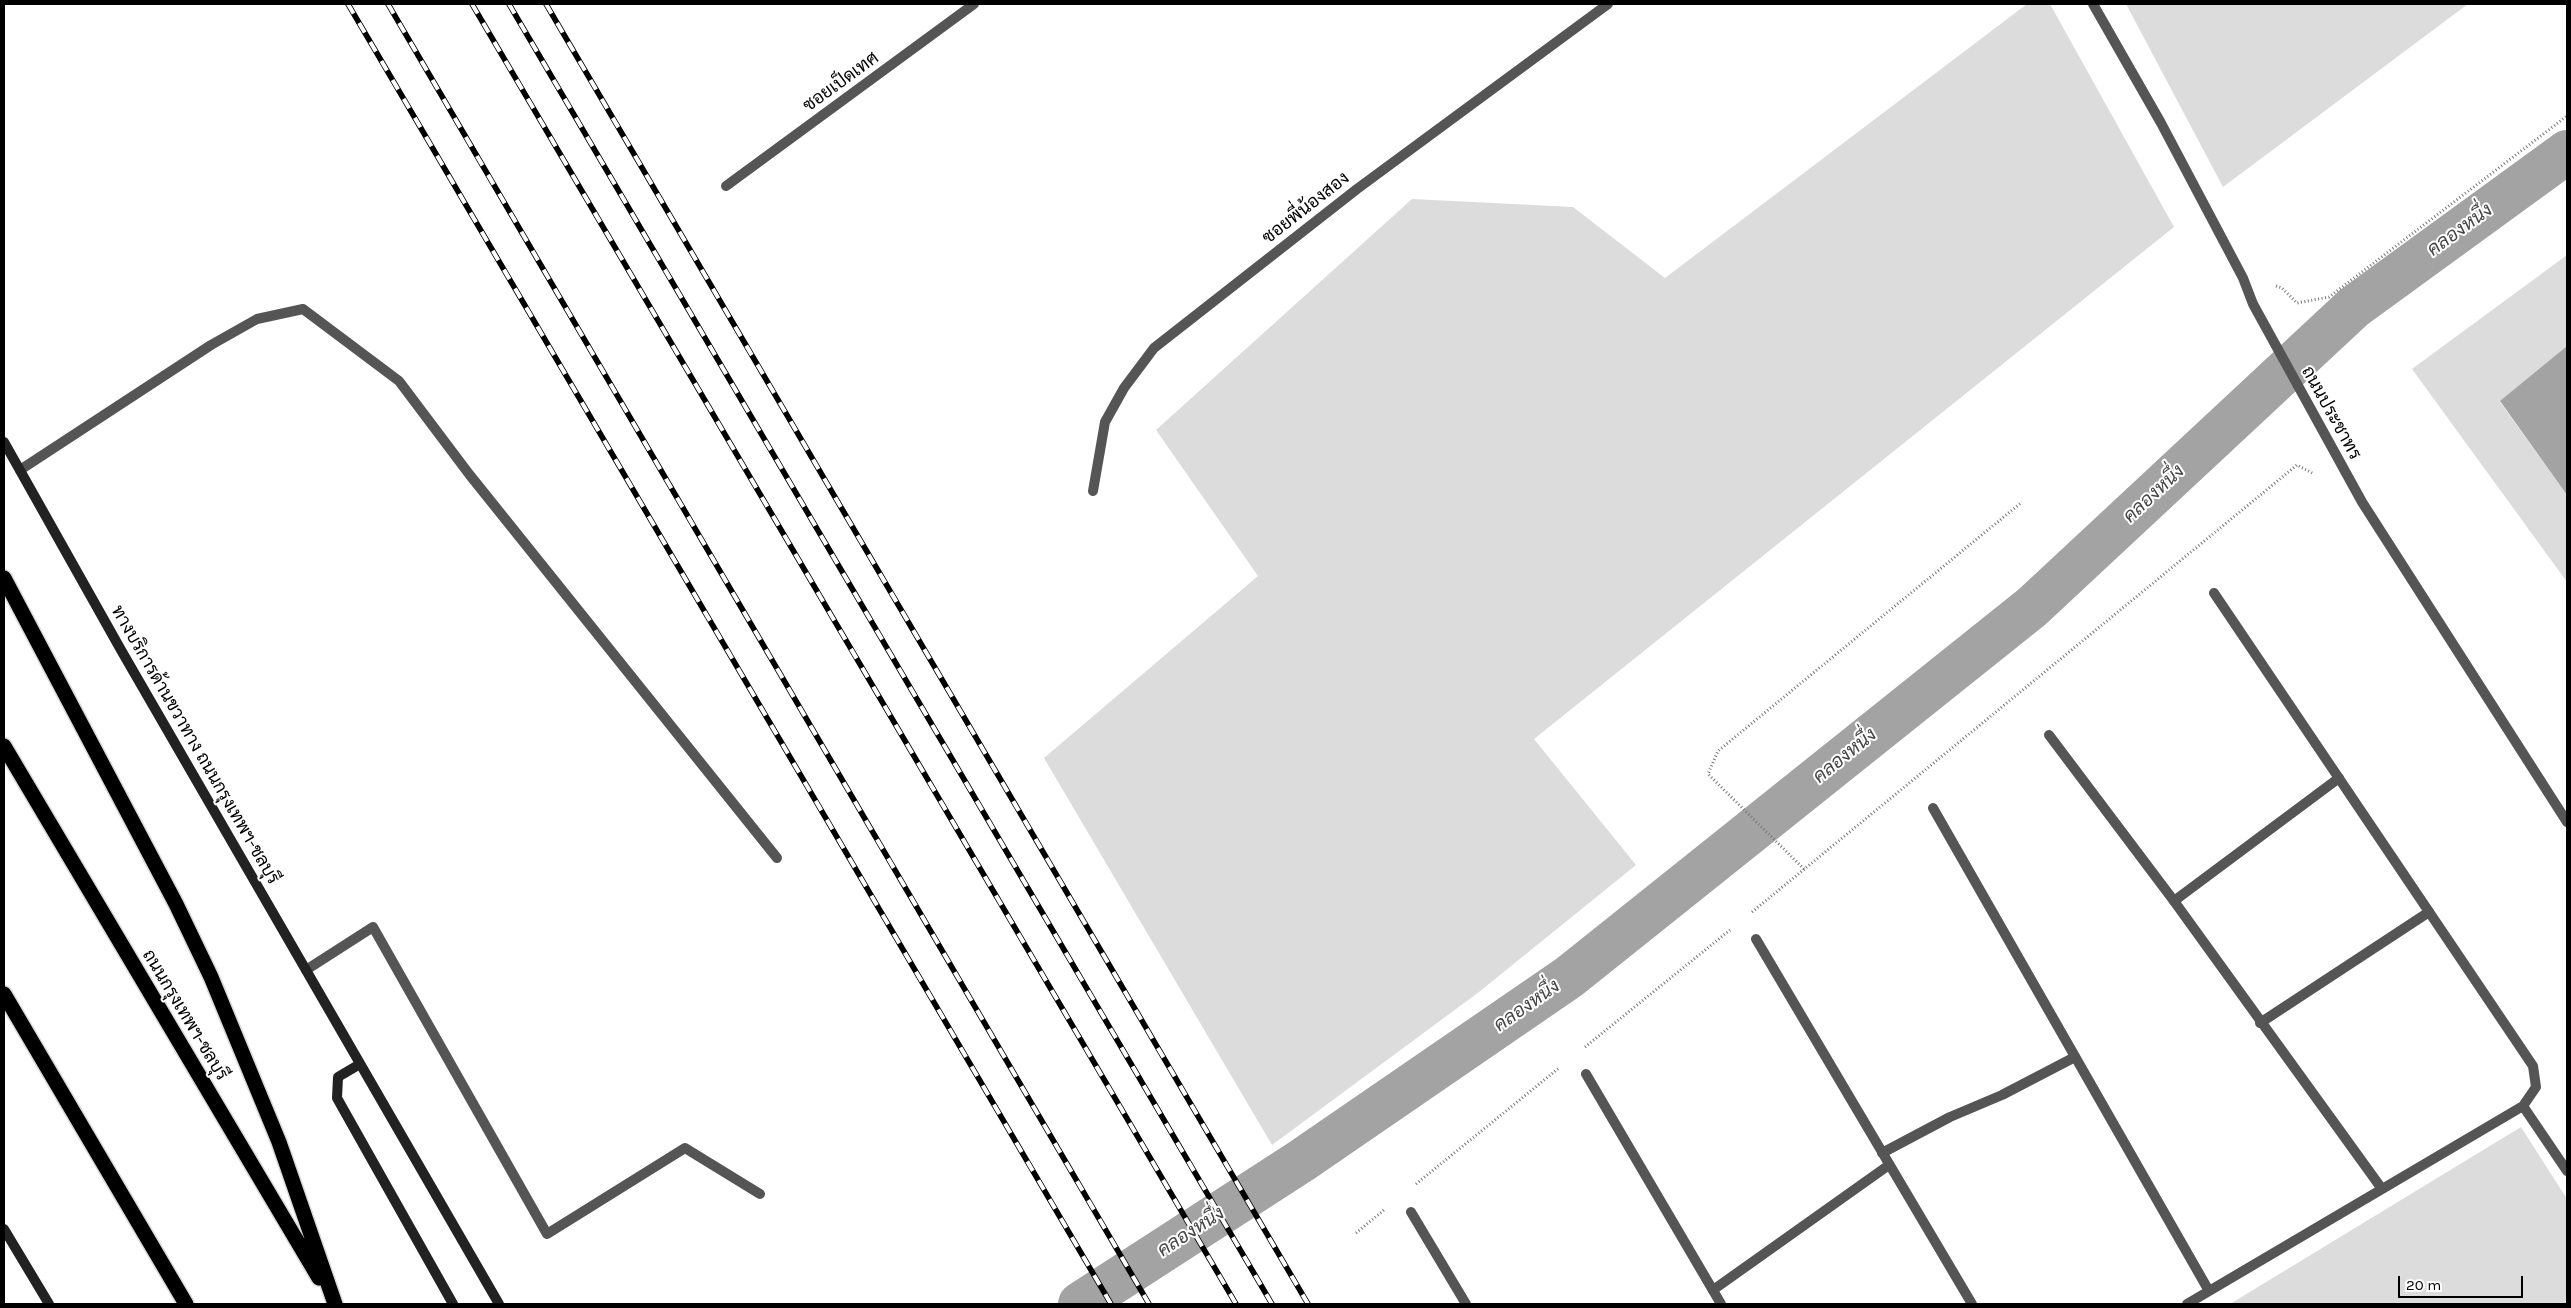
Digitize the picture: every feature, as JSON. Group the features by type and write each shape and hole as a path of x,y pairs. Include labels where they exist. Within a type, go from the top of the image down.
{"highway":[{"path":"4,578 176,904 211,977 279,1142 335,1304"},
{"name":"ถนนกรุงเทพฯ-ชลบุรี","path":"4,746 335,1304"},
{"path":"4,994 186,1304"}],"main road":[{"name":"ทางบริการด้านขวาทาง ถนนกรุงเทพฯ-ชลบุรี","path":"4,442 499,1304"},
{"path":"360,1064 338,1077 337,1098 453,1304"},
{"path":"4,1229 48,1304"}],"street":[{"name":"ซอยเป็ดเทศ","path":"726,186 974,4"},
{"name":"ซอยพี่น้องสอง","path":"1093,491 1105,422 1124,388 1154,348 1357,189 1608,4"},
{"name":"ถนนประชาทร","path":"2092,4 2161,123 2243,278 2253,304 2328,442 2419,594 2567,822"},
{"path":"20,470 211,345 257,319 303,309 399,381 469,474 777,858"},
{"path":"2187,1304 2522,1106 2536,1087 2533,1066 2214,593"},
{"path":"2049,735 2174,901 2260,1023 2382,1189"},
{"path":"2174,901 2339,778"},
{"path":"1933,808 2209,1291"},
{"path":"2260,1023 2428,912"},
{"path":"306,970 373,927 547,1234 685,1148 760,1194"},
{"path":"1756,939 1972,1304"},
{"path":"1882,1153 1950,1117 2002,1095 2075,1057"},
{"path":"1586,1074 1713,1290 1719,1304"},
{"path":"2522,1106 2567,1171"},
{"path":"1713,1290 1889,1165"},
{"path":"1411,1212 1466,1304"}],"path":[{"path":"2243,278 2282,288 2297,303 2329,297 2567,116"},
{"path":"1750,913 2297,465 2320,477"},
{"path":"1803,868 1708,774 1718,751 2022,502"},
{"path":"1580,1051 1735,926"},
{"path":"1410,1189 1565,1063"},
{"path":"1356,1233 1387,1208"}],"shaded area":[{"path":"2027,4 2050,4 2174,227 1534,739 1636,865 1479,992 1272,1145 1044,758 1258,576 1156,430 1412,199 1573,207 1665,278"},
{"path":"2126,4 2468,4 2223,187"},
{"path":"2567,255 2567,346 2500,402 2567,495 2567,582 2412,369"},
{"path":"2567,346 2567,495 2500,401"},
{"path":"2521,1127 2567,1199 2567,1304 2230,1304"}],"waterway":[{"name":"คลองหนึ่ง","path":"1080,1304 1301,1161 1569,977 2032,607 2354,307 2567,152"}],"railway":[{"path":"348,4 1111,1304"},
{"path":"388,4 1149,1304"},
{"path":"472,4 1236,1304"},
{"path":"509,4 1272,1304"},
{"path":"546,4 1308,1304"}]}
